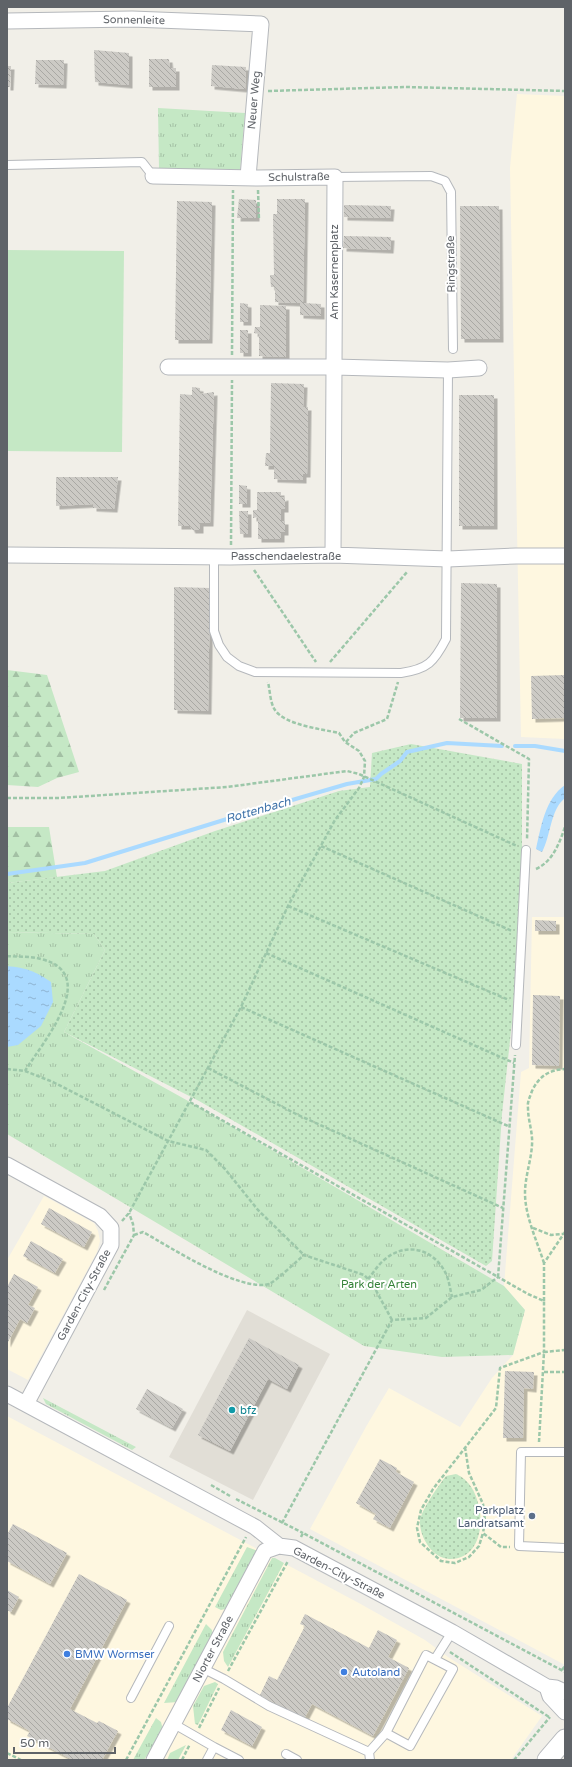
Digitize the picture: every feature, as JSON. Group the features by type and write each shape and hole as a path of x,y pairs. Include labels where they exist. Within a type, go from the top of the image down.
{"street":[{"name":"Sonnenleite","path":"7,21 132,19 261,24"},
{"name":"Neuer Weg","path":"253,177 255,91 261,24"},
{"name":"Schulstraße","path":"153,176 335,177"},
{"name":"Am Kasernenplatz","path":"333,555 335,177"},
{"path":"168,367 334,367 448,370 478,368"},
{"name":"Passchendaelestraße","path":"7,555 249,557 333,555 448,559 516,556 565,556"},
{"name":"Garden-City-Straße","path":"7,1165 100,1216 111,1228 111,1245 26,1404"},
{"name":"Garden-City-Straße","path":"7,1394 251,1532 287,1547 452,1632 547,1687 556,1688 565,1692"},
{"path":"265,1551 287,1547"},
{"name":"Niorter Straße","path":"154,1760 265,1551"},
{"path":"547,1687 558,1712"},
{"path":"547,1760 565,1739"}],"lane":[{"path":"7,165 142,162 153,176"},
{"name":"Schulstraße","path":"335,177 431,176 445,181"},
{"name":"Ringstraße","path":"445,181 451,192 453,349"},
{"path":"214,556 214,631 219,645 227,657 239,666 255,672 322,671 402,673 416,671 431,663 437,657 446,639 448,559 448,370"},
{"path":"516,1045 526,874 526,850"},
{"path":"565,1452 521,1452 519,1546 565,1548"},
{"path":"131,1698 169,1626"},
{"path":"435,1659 452,1632"},
{"path":"202,1668 224,1679 269,1706 370,1756 386,1733 426,1655 453,1669 410,1746 386,1733"},
{"path":"174,1724 239,1760"},
{"path":"207,1760 214,1747"},
{"path":"286,1754 298,1760"}],"path":[{"path":"255,91 405,87 565,91"},
{"path":"253,177 259,220"},
{"path":"249,557 249,563 322,671 418,558"},
{"path":"129,1213 241,1007 288,906 335,820 359,788 364,777 365,761 359,751 345,742 339,732 314,728 288,720 274,709 266,672"},
{"path":"345,742 354,733 386,720 402,673"},
{"path":"7,798 59,798 227,787 347,771 440,810 526,850 529,759 459,719"},
{"path":"526,874 542,866 550,859 557,848 565,827"},
{"path":"321,846 522,935"},
{"path":"288,906 519,1004"},
{"path":"266,953 514,1063"},
{"path":"7,956 28,957 53,963 64,972 69,986 61,1016 25,1071"},
{"path":"241,1007 508,1126"},
{"path":"392,1320 426,1318 452,1297 481,1290 498,1277 508,1126 516,1045"},
{"path":"208,1068 296,1114 503,1208"},
{"path":"7,1069 25,1071 78,1094 168,1142 206,1150 225,1169 258,1210 304,1255 364,1275 372,1283 392,1320"},
{"path":"539,1452 544,1372 544,1263 526,1207 525,1192 532,1145 532,1127 528,1100 536,1082 543,1075 554,1070 565,1069"},
{"path":"190,1102 528,1294 544,1301"},
{"path":"533,1228 550,1235 565,1234"},
{"path":"134,1236 143,1232 227,1277 250,1284 269,1284 304,1255"},
{"path":"544,1263 565,1234"},
{"path":"368,1279 384,1260 396,1253 410,1249 422,1250 436,1258 445,1272 452,1297"},
{"path":"372,1283 403,1286"},
{"path":"282,1523 392,1320"},
{"path":"465,1447 469,1473 483,1504 485,1520 483,1533 479,1546 470,1557 455,1563 441,1561 420,1542 417,1528 421,1510 433,1489 465,1447 496,1408 500,1368 544,1352 565,1350"},
{"path":"544,1372 565,1372"},
{"path":"211,1485 564,1671 565,1666"},
{"path":"126,1760 251,1532 265,1551 289,1559 182,1760"},
{"path":"287,1547 303,1533"},
{"path":"483,1533 500,1547 519,1546"},
{"path":"443,1647 558,1712 514,1760"},
{"path":"7,1753 21,1760"}],"shaded area":[{"path":"517,94 565,96 565,739 521,737 510,168"},
{"path":"532,917 565,917 565,1665 310,1529 389,1388 460,1427 492,1378 513,1355 525,1310 504,1286 521,1072 529,1068"},
{"path":"44,1196 94,1223 98,1231 100,1241 97,1252 28,1380 7,1369 7,1260"},
{"path":"247,1310 330,1354 253,1500 169,1457"},
{"path":"7,1416 357,1602 425,1640 448,1657 542,1716 511,1760 7,1760"}],"green space":[{"path":"158,108 245,113 240,171 159,169"},
{"path":"7,250 124,251 122,452 7,451"},
{"path":"7,670 47,675 79,772 57,778 38,787 7,785"},
{"path":"411,744 522,764 522,850 513,1013 502,1114 492,1261 486,1266 199,1101 64,1032 105,950 94,934 7,932 7,883 105,871 215,831 339,791 370,787 372,753"},
{"path":"7,827 49,827 57,877 7,883"},
{"name":"Park der Arten","path":"7,932 94,934 105,950 64,1032 190,1102 504,1286 525,1310 513,1355 442,1357 364,1346 7,1134"},
{"path":"43,1398 136,1447 132,1450 46,1404"},
{"path":"456,1474 469,1483 474,1492 479,1507 480,1525 476,1542 472,1549 459,1558 449,1559 437,1555 428,1545 424,1539 420,1527 420,1521 427,1504 446,1476"},
{"path":"247,1547 258,1551 229,1608 221,1610 215,1607"},
{"path":"272,1558 284,1563 228,1667 224,1661 223,1652"},
{"path":"206,1624 212,1630 213,1637 178,1702 164,1703"},
{"path":"215,1682 218,1684 198,1725 195,1724 193,1706 204,1686"},
{"path":"156,1718 161,1722 163,1730 144,1760 133,1760"},
{"path":"186,1745 178,1760 167,1760 170,1753"}],"water":[{"path":"565,785 565,798 556,809 542,852 536,849 545,814 553,798"},
{"path":"7,966 30,971 51,982 53,1002 41,1026 18,1045 7,1047"}],"building":[{"path":"94,50 129,53 129,85 95,82"},
{"path":"149,59 169,59 170,68 176,68 176,87 149,87"},
{"path":"36,60 64,60 63,85 35,84"},
{"path":"212,65 246,67 245,89 211,86"},
{"path":"7,66 11,66 10,87 7,87"},
{"path":"239,199 256,200 256,218 237,218"},
{"path":"277,199 305,199 303,303 321,304 321,316 300,315 300,303 275,302 275,287 271,287 270,275 274,275 273,214 277,214"},
{"path":"177,201 212,202 209,340 175,340"},
{"path":"344,205 391,206 390,218 344,217"},
{"path":"460,206 499,206 500,339 461,339"},
{"path":"344,236 391,237 390,250 343,248"},
{"path":"240,303 248,304 248,322 240,322"},
{"path":"260,305 286,306 286,357 259,356 259,334 254,333 255,327 260,327"},
{"path":"240,330 248,330 248,353 240,353"},
{"path":"271,383 304,384 303,407 308,407 307,474 303,474 303,480 274,479 274,466 265,466 266,453 270,453"},
{"path":"192,387 200,388 200,394 214,392 210,523 200,523 200,530 192,530 190,526 178,526 180,394 192,395"},
{"path":"459,395 494,395 494,526 459,526"},
{"path":"56,477 118,477 114,509 93,508 93,504 56,506"},
{"path":"239,485 247,486 247,504 239,504"},
{"path":"257,492 281,492 281,498 285,497 285,509 281,509 281,521 285,521 285,532 281,532 281,539 258,539 258,517 253,518 253,510 257,510"},
{"path":"239,511 248,511 248,534 240,534"},
{"path":"461,583 497,584 497,718 460,718"},
{"path":"174,587 210,588 208,711 174,710"},
{"path":"565,675 565,718 532,719 531,676"},
{"path":"535,920 556,921 556,931 535,931"},
{"path":"533,995 560,996 559,1066 532,1065"},
{"path":"49,1208 92,1232 84,1247 41,1224"},
{"path":"31,1241 63,1259 55,1273 23,1256"},
{"path":"14,1274 38,1287 28,1305 35,1308 27,1323 20,1319 7,1344 7,1287"},
{"path":"249,1338 299,1365 287,1389 268,1379 230,1451 198,1435"},
{"path":"505,1371 534,1372 533,1389 524,1388 523,1438 503,1438"},
{"path":"147,1389 183,1409 172,1428 136,1409"},
{"path":"380,1459 397,1468 396,1472 414,1482 390,1528 373,1519 376,1514 356,1503"},
{"path":"13,1524 67,1553 50,1584 7,1561 7,1535"},
{"name":"BMW Wormser","path":"79,1574 127,1600 70,1709 97,1723 99,1721 118,1731 102,1760 73,1760 27,1736 30,1731 7,1719 7,1708"},
{"path":"7,1590 19,1597 11,1612 7,1610"},
{"name":"Autoland","path":"305,1614 369,1648 378,1630 397,1640 388,1657 409,1668 373,1736 312,1704 304,1719 260,1695 269,1676 277,1680 305,1626 300,1624"},
{"path":"231,1710 262,1727 252,1746 221,1730"}],"waterway":[{"name":"Rottenbach","path":"7,874 85,863 347,784 376,779 400,761 407,752 447,743 502,746"},
{"name":"Rottenbach","path":"515,746 535,746 565,751"}],"place":[{"name":"bfz","path":"232,1410"},
{"name":"Parkplatz Landratsamt","path":"532,1516"},
{"name":"BMW Wormser","path":"67,1654"},
{"name":"Autoland","path":"344,1672"}]}
